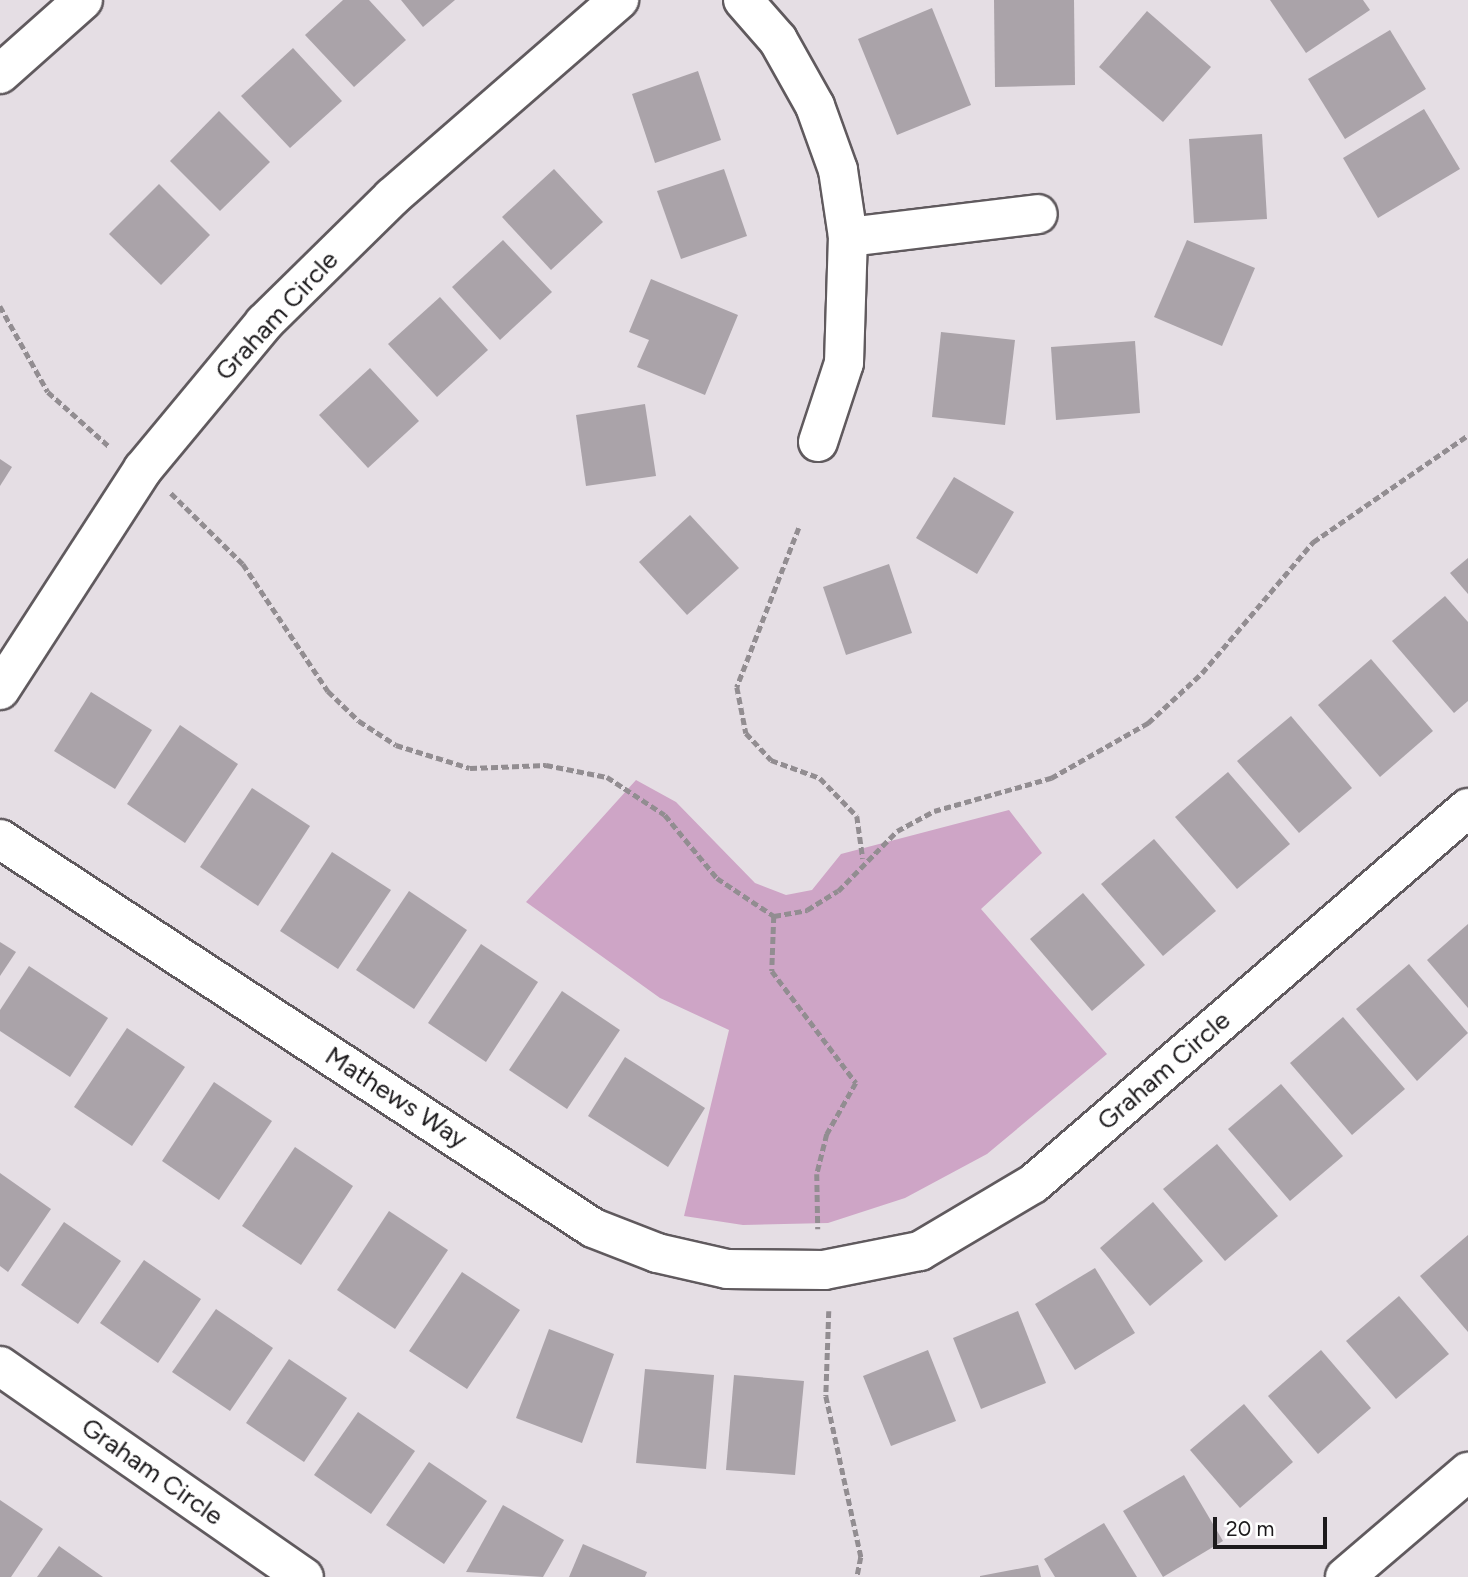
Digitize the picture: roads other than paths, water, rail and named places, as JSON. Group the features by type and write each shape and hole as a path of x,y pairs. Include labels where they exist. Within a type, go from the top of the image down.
{"street":[{"path":"0,74 83,0"},
{"name":"Graham Circle","path":"0,691 143,470 264,323 392,197 620,0"},
{"path":"743,0 778,40 815,106 838,170 848,237 844,363 818,442"},
{"path":"848,237 1038,214"},
{"name":"Graham Circle","path":"824,1270 920,1251 1033,1184 1468,808"},
{"name":"Mathews Way","path":"0,839 593,1227 657,1253 727,1269 824,1270"},
{"name":"Graham Circle","path":"0,1366 304,1577"},
{"path":"1345,1577 1468,1472"}]}
